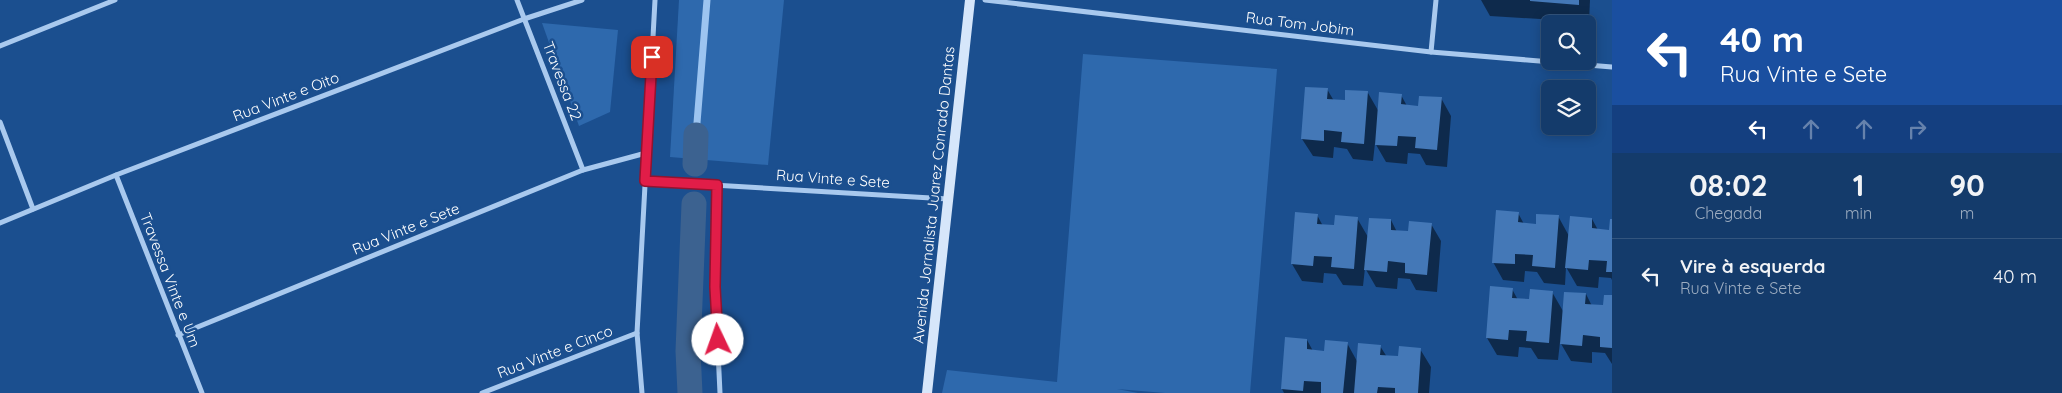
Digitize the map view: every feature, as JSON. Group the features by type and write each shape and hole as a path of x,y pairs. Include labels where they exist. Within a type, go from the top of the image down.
{"main road":[{"name":"Avenida Jornalista Juarez Conrado Dantas","path":"927,393 970,0"}],"street":[{"path":"0,46 115,0"},
{"name":"Travessa 22","path":"517,0 583,170"},
{"name":"Rua Vinte e Oito","path":"0,223 116,175 524,19 582,0"},
{"path":"642,393 637,334 655,0"},
{"name":"Rua Tom Jobim","path":"985,0 1431,52 1612,67"},
{"path":"1431,52 1436,0"},
{"path":"0,122 33,209"},
{"name":"Rua Vinte e Sete","path":"178,335 583,170 646,153"},
{"name":"Travessa Vinte e Um","path":"116,175 202,393"},
{"name":"Rua Vinte e Sete","path":"645,181 948,199"},
{"path":"717,185 715,287 720,393"},
{"name":"Rua Vinte e Cinco","path":"482,393 637,334"}],"shaded area":[{"path":"679,0 784,0 768,165 670,157"},
{"path":"542,23 618,30 610,112 579,126"},
{"path":"1083,54 1277,69 1250,393 1165,393 1117,389 1138,393 942,393 947,370 1057,382"}],"building":[{"path":"1579,0 1579,5 1530,1"},
{"path":"1305,87 1328,88 1327,99 1345,100 1345,90 1368,91 1364,144 1341,142 1342,132 1324,130 1324,141 1301,139"},
{"path":"1379,92 1402,94 1401,104 1418,106 1419,96 1442,97 1437,150 1415,148 1416,137 1398,136 1397,146 1375,145"},
{"path":"1496,210 1519,212 1518,222 1536,224 1536,214 1559,215 1555,268 1532,266 1533,255 1515,254 1515,264 1492,263"},
{"path":"1295,212 1318,214 1317,224 1334,225 1335,215 1358,217 1354,269 1331,267 1332,257 1314,256 1313,266 1291,264"},
{"path":"1570,216 1592,218 1592,228 1609,230 1610,219 1612,219 1612,272 1606,272 1607,261 1589,260 1588,270 1565,268"},
{"path":"1369,218 1391,219 1391,230 1408,231 1409,221 1432,223 1427,275 1405,273 1405,263 1388,261 1387,272 1364,270"},
{"path":"1490,286 1513,288 1512,298 1529,299 1530,289 1553,291 1549,343 1526,341 1527,331 1509,330 1508,340 1486,338"},
{"path":"1564,292 1586,293 1585,304 1603,305 1604,295 1612,295 1612,348 1600,347 1600,337 1583,335 1582,346 1560,344"},
{"path":"1285,337 1307,339 1307,349 1324,351 1325,340 1348,342 1343,393 1321,393 1321,382 1304,381 1303,391 1281,389"},
{"path":"1358,343 1381,345 1380,355 1398,356 1399,346 1421,348 1418,393 1395,393 1395,388 1378,387 1377,393 1354,393"}],"waterway":[{"path":"696,135 707,0"},
{"path":"695,164 696,135"},
{"path":"690,393 688,351 694,204"}],"route":[{"path":"652,57 645,181 717,185 715,287 718,340"}]}
